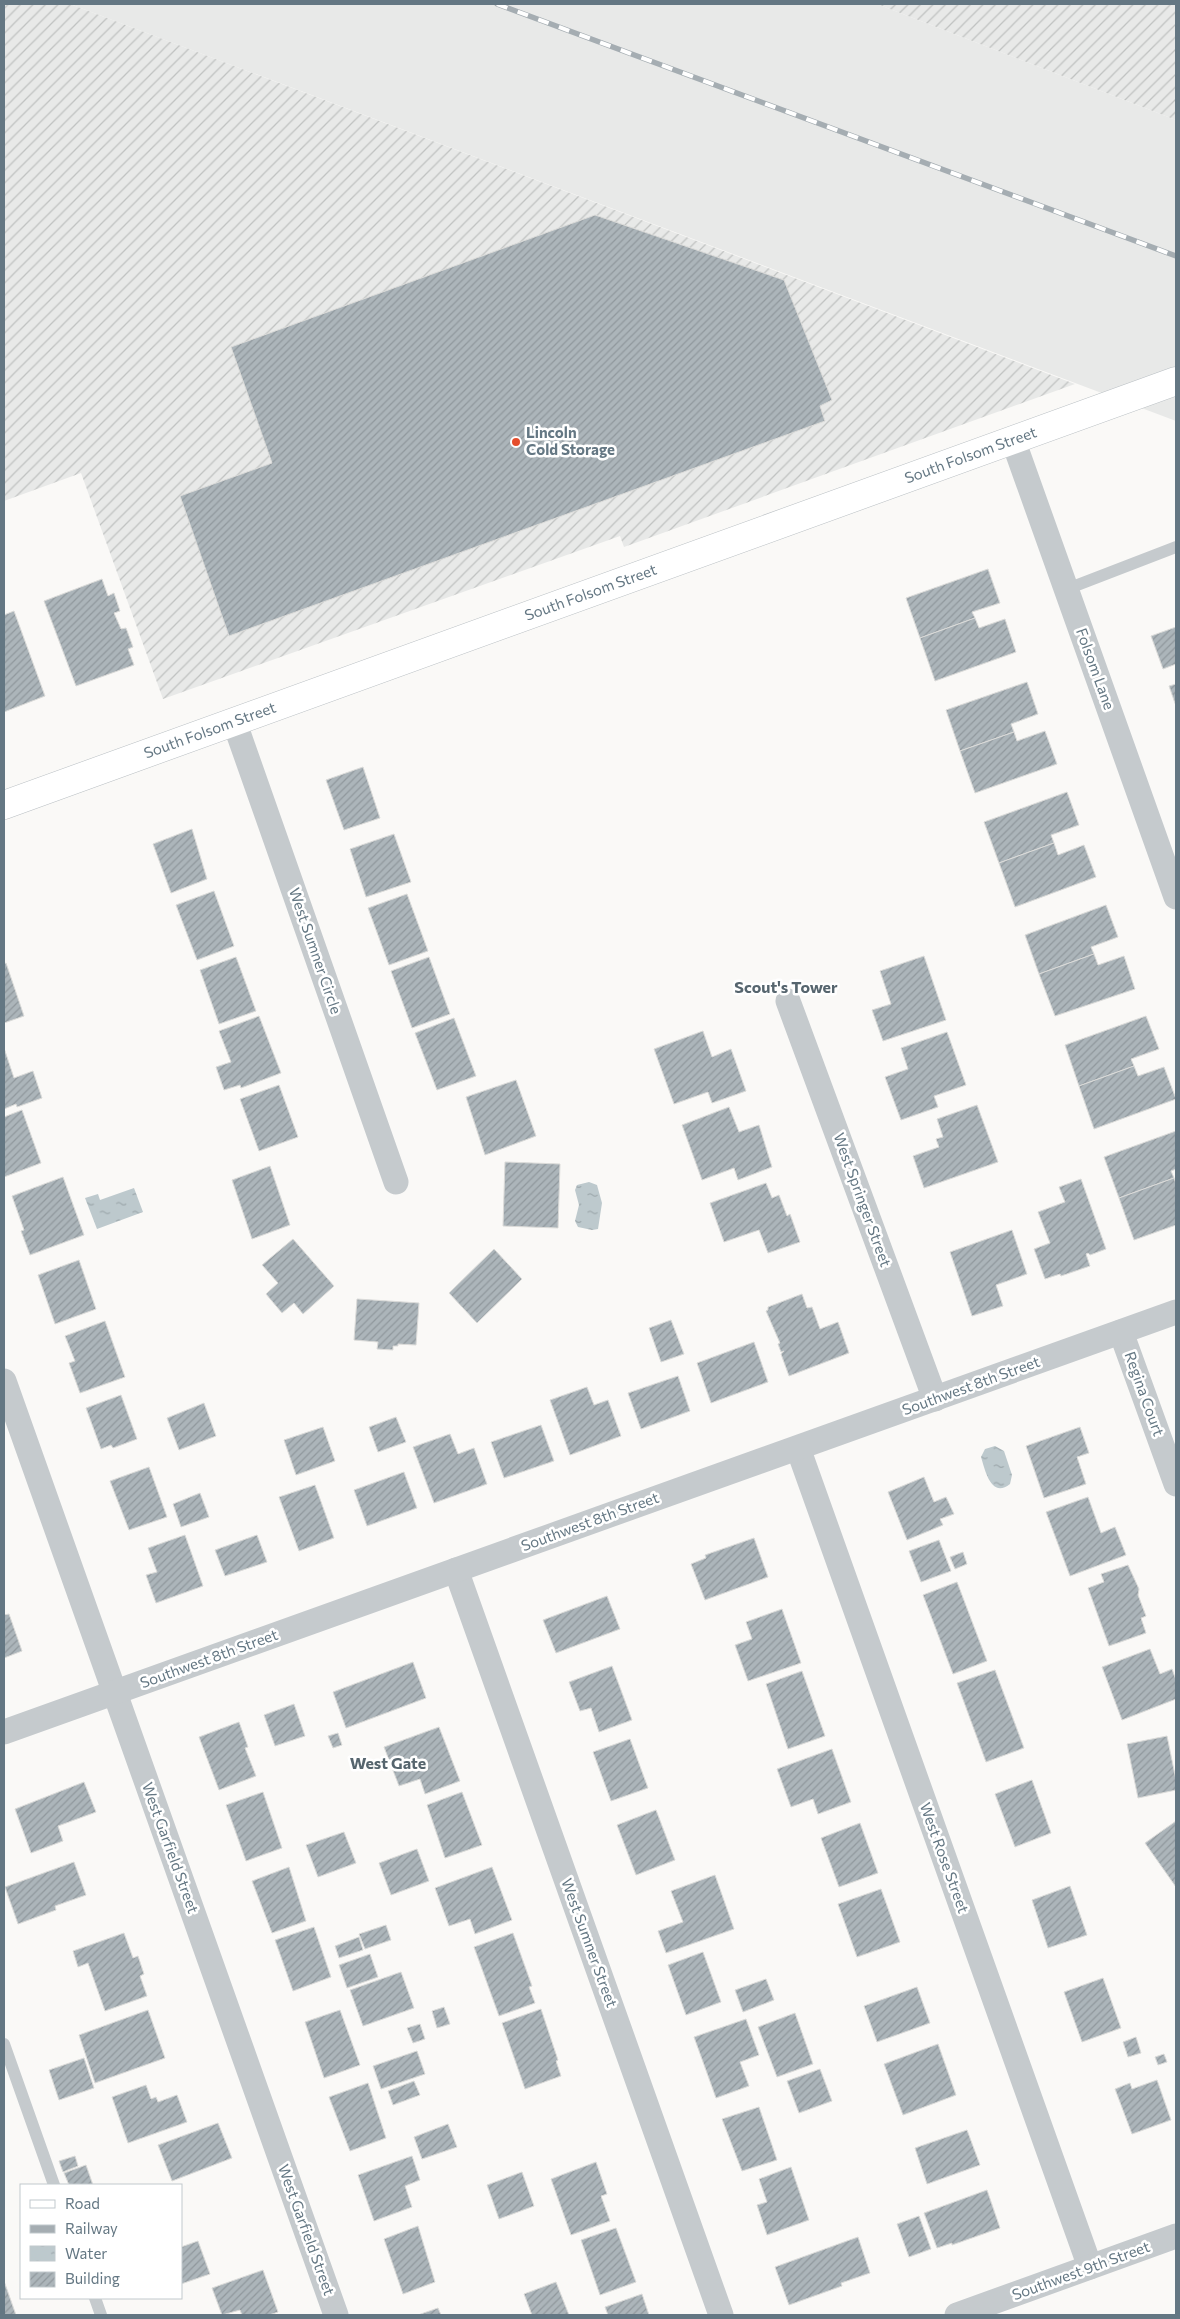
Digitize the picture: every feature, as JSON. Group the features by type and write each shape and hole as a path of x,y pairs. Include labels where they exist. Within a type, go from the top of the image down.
{"street":[{"name":"South Folsom Street","path":"4,805 1176,381"},
{"name":"Folsom Lane","path":"1012,440 1067,589 1176,898"},
{"name":"West Sumner Circle","path":"234,721 396,1182"},
{"name":"West Springer Street","path":"788,1001 935,1399"},
{"name":"Southwest 8th Street","path":"4,1732 1176,1312"},
{"name":"Regina Court","path":"1121,1332 1176,1484"},
{"name":"West Garfield Street","path":"4,1381 336,2315"},
{"name":"West Rose Street","path":"798,1448 1090,2268"},
{"name":"West Sumner Street","path":"456,1570 721,2315"},
{"name":"Southwest 9th Street","path":"957,2315 1176,2236"}],"lane":[{"path":"1067,589 1176,547"},
{"path":"4,2044 54,2184"},
{"path":"95,2299 101,2315"}],"shaded area":[{"path":"4,4 70,4 1075,384 624,547 620,536 163,699 81,473 4,501"},
{"path":"70,4 877,4 1176,120 1176,421"},
{"path":"877,4 1176,4 1176,120"}],"water":[{"path":"589,1182 597,1185 602,1203 598,1229 592,1230 578,1227 575,1221 579,1205 575,1190 577,1185"},
{"path":"134,1188 143,1212 97,1229 85,1198 98,1194 100,1200"},
{"path":"995,1446 1004,1451 1012,1475 1010,1484 1003,1488 998,1488 990,1481 981,1457 985,1449"}],"building":[{"name":"Lincoln Cold Storage","path":"595,215 784,280 832,400 820,406 825,421 229,636 180,496 272,463 231,347"},
{"path":"988,569 1000,603 972,612 975,618 920,638 906,598"},
{"path":"102,579 108,596 114,593 120,611 114,613 121,629 126,628 133,647 128,649 134,665 76,686 44,601"},
{"path":"14,611 45,696 4,712 4,615"},
{"path":"975,618 979,628 1005,619 1016,652 935,681 920,638"},
{"path":"1176,627 1176,664 1163,669 1151,636"},
{"path":"1027,682 1038,714 1011,724 1014,732 960,751 946,710"},
{"path":"1176,684 1176,706 1169,686"},
{"path":"1045,731 1057,764 975,793 960,751 1014,732 1017,741"},
{"path":"363,767 380,818 344,830 326,780"},
{"path":"1067,792 1079,825 1051,835 1054,843 999,863 984,822"},
{"path":"192,829 207,879 171,893 153,844"},
{"path":"394,834 411,882 366,897 350,849"},
{"path":"1054,843 1058,855 1084,845 1096,877 1015,907 999,863"},
{"path":"214,891 234,946 197,960 176,905"},
{"path":"407,894 428,951 389,965 368,908"},
{"path":"1106,905 1118,937 1091,947 1094,954 1039,974 1025,935"},
{"path":"1094,954 1098,965 1124,956 1135,989 1055,1016 1039,974"},
{"path":"924,956 946,1020 883,1041 872,1010 891,1004 880,971"},
{"path":"236,957 256,1011 219,1024 200,970"},
{"path":"429,957 450,1014 412,1028 391,971"},
{"path":"6,963 24,1016 4,1023 4,964"},
{"path":"259,1016 281,1073 241,1088 240,1085 224,1090 216,1067 231,1062 219,1031"},
{"path":"1146,1016 1159,1049 1131,1059 1134,1066 1079,1086 1065,1045"},
{"path":"454,1018 476,1076 437,1090 415,1033"},
{"path":"703,1031 712,1057 731,1049 746,1091 712,1103 708,1092 674,1104 654,1049"},
{"path":"947,1032 966,1085 934,1096 938,1107 901,1120 885,1077 908,1069 901,1048"},
{"path":"4,1048 14,1078 33,1071 42,1098 17,1107 16,1104 4,1109"},
{"path":"1134,1066 1138,1076 1164,1067 1176,1099 1094,1129 1079,1086"},
{"path":"516,1080 536,1136 485,1155 466,1097"},
{"path":"279,1085 298,1137 259,1151 240,1099"},
{"path":"977,1105 998,1162 924,1188 913,1156 939,1147 936,1139 943,1137 937,1119"},
{"path":"729,1107 739,1132 759,1125 772,1167 738,1180 734,1168 702,1180 682,1125"},
{"path":"22,1110 41,1163 4,1177 4,1117"},
{"path":"1176,1131 1176,1169 1171,1171 1174,1178 1119,1198 1104,1157"},
{"path":"505,1162 560,1164 558,1228 503,1226"},
{"path":"270,1166 290,1225 252,1239 232,1180"},
{"path":"63,1177 84,1235 30,1255 21,1231 24,1230 12,1196"},
{"path":"1174,1178 1176,1184 1176,1225 1134,1240 1119,1198"},
{"path":"1081,1179 1106,1249 1090,1255 1086,1254 1090,1266 1061,1276 1060,1274 1045,1279 1034,1249 1050,1243 1038,1212 1065,1202 1059,1187"},
{"path":"766,1183 772,1198 779,1195 787,1216 790,1214 800,1242 768,1253 759,1230 724,1242 710,1203"},
{"path":"1012,1230 1027,1274 996,1285 1003,1306 972,1316 950,1252"},
{"path":"293,1239 334,1286 303,1314 294,1303 282,1313 266,1294 278,1283 262,1265"},
{"path":"494,1249 522,1279 477,1323 449,1293"},
{"path":"79,1260 96,1309 55,1324 38,1275"},
{"path":"802,1294 807,1308 812,1307 820,1329 838,1322 849,1353 789,1376 781,1354 784,1351 781,1352 778,1344 780,1343 766,1311 768,1307"},
{"path":"357,1299 419,1303 416,1345 398,1344 398,1346 393,1346 393,1350 377,1349 378,1342 354,1340"},
{"path":"671,1320 684,1354 661,1362 649,1328"},
{"path":"105,1321 125,1377 80,1393 69,1363 75,1361 65,1336"},
{"path":"754,1342 768,1382 711,1403 697,1363"},
{"path":"678,1376 690,1411 641,1429 628,1393"},
{"path":"587,1387 594,1405 608,1400 621,1436 570,1455 550,1400"},
{"path":"121,1395 137,1439 113,1448 111,1445 101,1449 86,1408"},
{"path":"204,1403 216,1436 179,1450 167,1418"},
{"path":"396,1417 406,1442 378,1452 369,1427"},
{"path":"541,1425 554,1461 504,1478 491,1442"},
{"path":"323,1427 335,1461 296,1475 284,1440"},
{"path":"1080,1427 1089,1453 1077,1457 1086,1484 1044,1498 1026,1446"},
{"path":"450,1434 458,1454 474,1448 487,1484 434,1503 413,1447"},
{"path":"149,1467 167,1517 129,1530 110,1481"},
{"path":"404,1472 417,1508 367,1526 354,1490"},
{"path":"924,1477 934,1502 946,1497 954,1514 940,1519 943,1525 907,1540 888,1492"},
{"path":"315,1485 334,1538 299,1551 279,1497"},
{"path":"200,1493 209,1517 181,1527 173,1504"},
{"path":"1088,1497 1101,1533 1115,1527 1126,1555 1070,1576 1046,1512"},
{"path":"185,1535 203,1586 156,1603 146,1575 157,1572 148,1548"},
{"path":"257,1535 267,1562 225,1576 215,1550"},
{"path":"754,1538 768,1577 705,1600 691,1564 706,1558 705,1555"},
{"path":"939,1540 951,1571 921,1582 909,1551"},
{"path":"963,1552 967,1564 955,1569 950,1557"},
{"path":"1128,1565 1139,1589 1138,1595 1146,1616 1141,1618 1146,1633 1109,1646 1088,1588 1104,1582 1101,1574"},
{"path":"957,1582 987,1661 953,1674 923,1595"},
{"path":"607,1596 620,1629 556,1653 543,1620"},
{"path":"782,1609 801,1663 748,1681 735,1645 752,1639 746,1622"},
{"path":"9,1614 22,1651 4,1658 4,1615"},
{"path":"1150,1649 1160,1674 1172,1669 1176,1680 1176,1699 1122,1720 1102,1667"},
{"path":"413,1662 426,1698 346,1728 333,1692"},
{"path":"612,1666 632,1720 599,1732 591,1708 580,1711 569,1682"},
{"path":"995,1670 1024,1748 986,1762 957,1683"},
{"path":"802,1671 825,1736 788,1749 766,1684"},
{"path":"294,1704 305,1736 275,1746 264,1715"},
{"path":"239,1722 248,1747 245,1748 256,1776 219,1790 199,1737"},
{"path":"439,1727 460,1781 425,1794 420,1779 399,1786 384,1747"},
{"path":"338,1733 342,1745 333,1748 328,1736"},
{"path":"1167,1736 1176,1780 1176,1790 1138,1798 1127,1744"},
{"path":"630,1739 648,1788 611,1801 593,1752"},
{"path":"832,1749 851,1802 818,1814 813,1799 791,1807 777,1769"},
{"path":"1032,1780 1051,1833 1015,1847 995,1794"},
{"path":"84,1782 96,1812 58,1826 63,1841 31,1853 15,1809"},
{"path":"263,1792 282,1848 246,1861 226,1805"},
{"path":"462,1792 482,1845 445,1858 427,1805"},
{"path":"656,1810 675,1860 636,1875 617,1825"},
{"path":"1176,1821 1176,1887 1145,1843"},
{"path":"860,1823 878,1873 839,1887 821,1838"},
{"path":"344,1832 356,1863 318,1877 306,1845"},
{"path":"417,1849 429,1881 391,1895 379,1863"},
{"path":"74,1862 86,1895 55,1906 56,1910 18,1924 5,1887"},
{"path":"289,1867 306,1921 272,1933 252,1881"},
{"path":"492,1867 512,1920 475,1934 470,1919 449,1926 435,1888"},
{"path":"715,1875 734,1929 666,1953 658,1931 683,1922 671,1891"},
{"path":"1070,1886 1087,1935 1048,1948 1032,1900"},
{"path":"881,1889 900,1942 857,1957 838,1904"},
{"path":"386,1925 391,1940 365,1949 359,1934"},
{"path":"314,1927 331,1977 293,1991 275,1940"},
{"path":"124,1933 133,1958 138,1956 144,1974 140,1976 147,1996 105,2011 88,1963 78,1967 73,1951"},
{"path":"513,1933 532,1986 529,1987 535,2003 499,2016 474,1947"},
{"path":"359,1937 363,1950 339,1958 335,1946"},
{"path":"703,1952 721,2002 686,2015 668,1965"},
{"path":"370,1954 378,1977 347,1988 339,1965"},
{"path":"401,1972 414,2008 363,2026 350,1990"},
{"path":"1103,1978 1121,2028 1082,2042 1064,1992"},
{"path":"766,1979 774,2000 743,2012 735,1990"},
{"path":"917,1987 930,2023 877,2042 864,2006"},
{"path":"444,2007 450,2024 437,2028 432,2011"},
{"path":"541,2009 558,2060 556,2061 561,2076 525,2089 502,2023"},
{"path":"148,2010 165,2058 95,2083 79,2035"},
{"path":"340,2010 360,2065 324,2078 305,2022"},
{"path":"795,2013 813,2064 777,2077 758,2027"},
{"path":"746,2019 759,2055 740,2062 749,2086 716,2098 694,2037"},
{"path":"420,2024 425,2039 413,2043 407,2028"},
{"path":"1136,2037 1141,2053 1128,2057 1123,2042"},
{"path":"938,2044 956,2095 903,2115 884,2064"},
{"path":"417,2051 425,2074 381,2089 373,2066"},
{"path":"1164,2054 1167,2062 1158,2065 1155,2057"},
{"path":"84,2058 94,2088 59,2100 49,2070"},
{"path":"820,2069 832,2101 799,2113 787,2081"},
{"path":"1157,2080 1171,2120 1132,2134 1115,2089 1130,2083 1132,2089"},
{"path":"414,2081 420,2095 393,2105 388,2091"},
{"path":"368,2083 386,2138 350,2151 329,2097"},
{"path":"146,2085 151,2099 156,2097 158,2102 177,2095 187,2122 128,2143 112,2097"},
{"path":"759,2107 777,2160 742,2171 722,2119"},
{"path":"218,2123 232,2158 172,2181 158,2145"},
{"path":"448,2124 457,2147 422,2159 414,2137"},
{"path":"967,2130 980,2165 927,2184 915,2148"},
{"path":"75,2156 78,2166 63,2172 59,2161"},
{"path":"412,2156 420,2180 405,2186 412,2207 374,2221 358,2175"},
{"path":"596,2162 607,2194 601,2196 610,2221 571,2235 551,2179"},
{"path":"86,2165 93,2184 69,2184 64,2173"},
{"path":"791,2167 809,2220 767,2235 757,2205 767,2202 759,2179"},
{"path":"522,2172 534,2206 499,2219 487,2185"},
{"path":"987,2190 1000,2228 952,2245 952,2243 937,2248 924,2213"},
{"path":"919,2216 931,2249 909,2257 897,2224"},
{"path":"418,2226 435,2282 403,2294 384,2239"},
{"path":"616,2228 636,2282 600,2295 581,2240"},
{"path":"858,2237 870,2273 841,2283 842,2286 789,2305 775,2267"},
{"path":"198,2241 210,2274 182,2284 182,2247"},
{"path":"263,2270 278,2312 269,2315 242,2315 240,2310 222,2315 212,2288"},
{"path":"4,2281 16,2315 4,2315"},
{"path":"556,2282 569,2315 532,2315 524,2294"},
{"path":"642,2294 649,2315 608,2315 605,2307"},
{"path":"438,2308 441,2315 418,2315"}],"railway":[{"path":"497,4 1176,256"}],"place":[{"name":"Lincoln Cold Storage","path":"516,442"}],"district":[{"name":"Scout's Tower","path":"786,987"},
{"name":"West Gate","path":"388,1763"}]}
